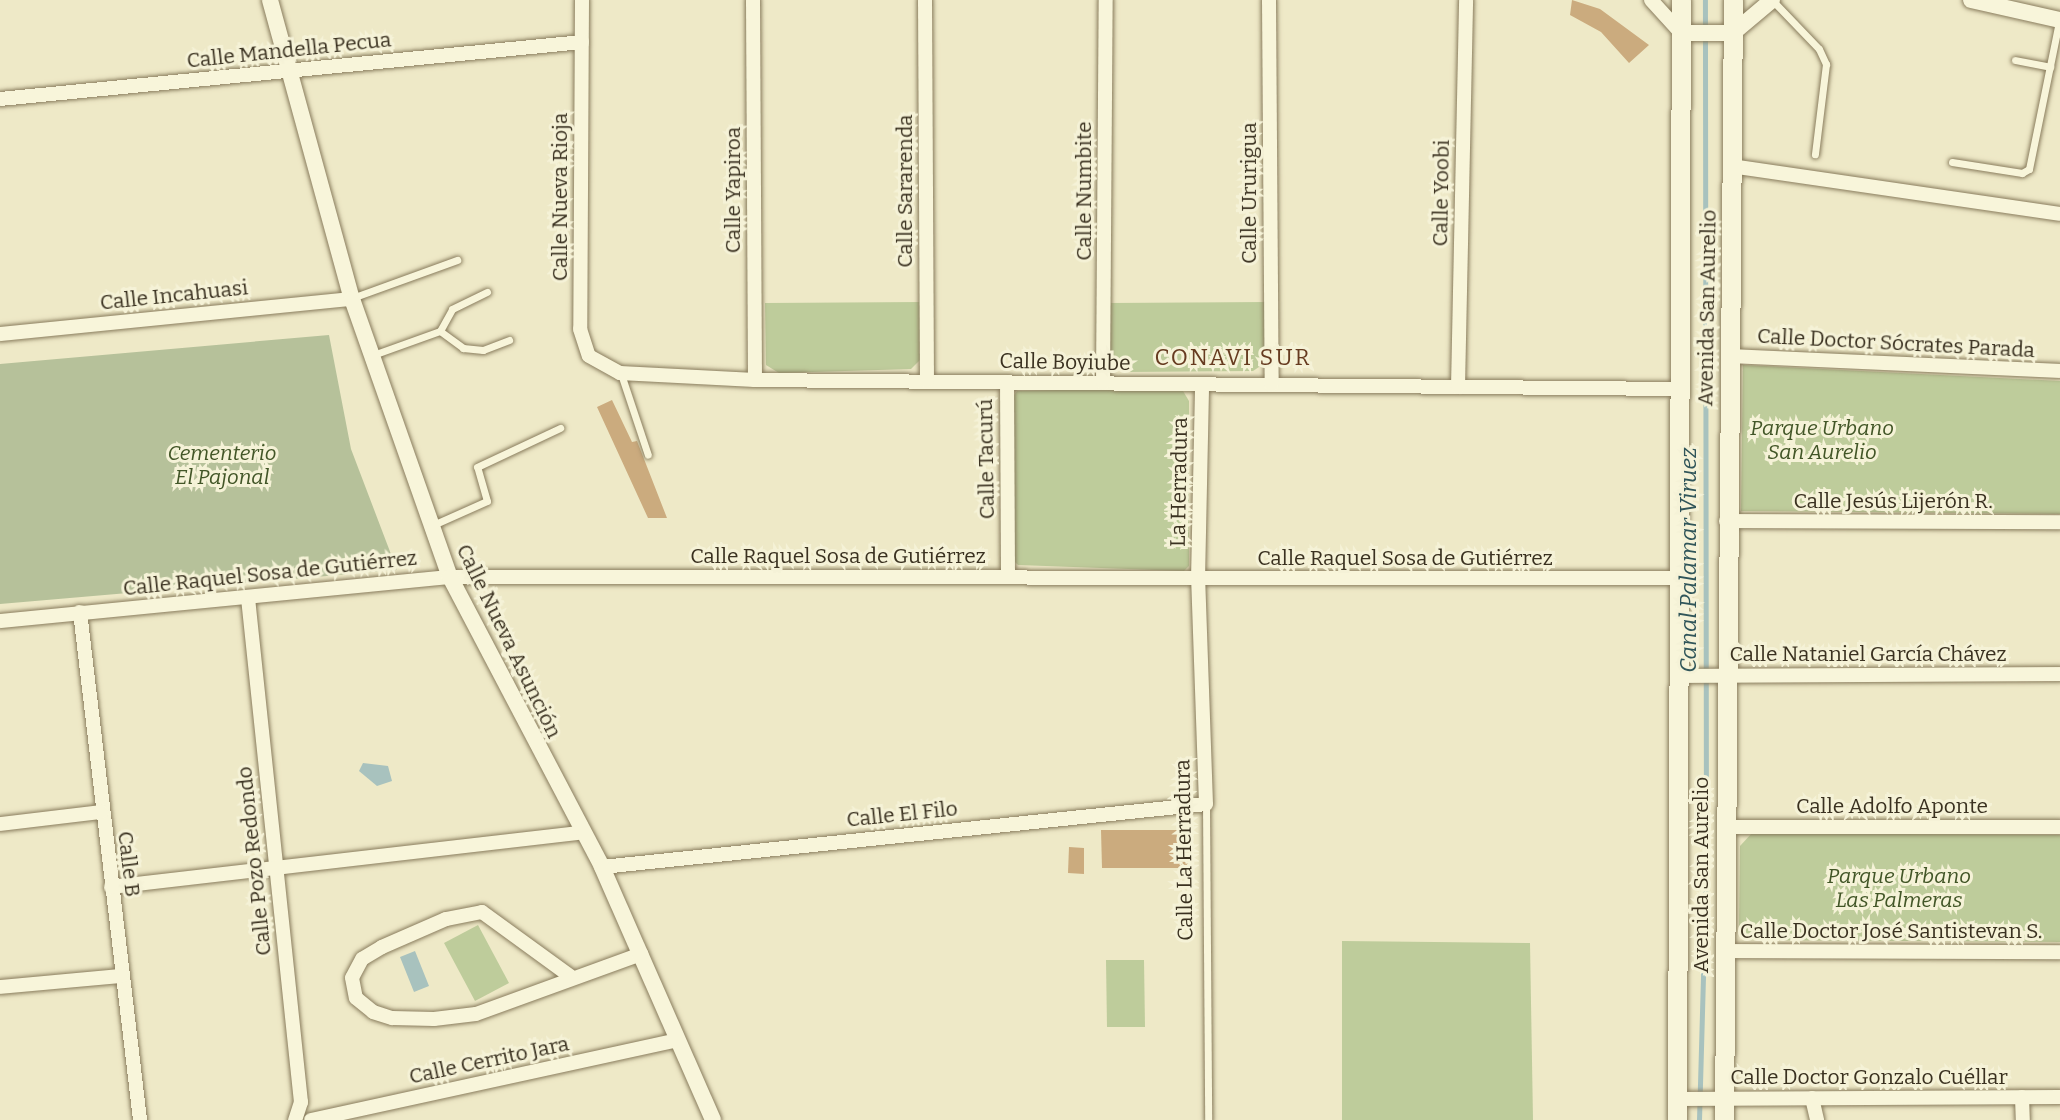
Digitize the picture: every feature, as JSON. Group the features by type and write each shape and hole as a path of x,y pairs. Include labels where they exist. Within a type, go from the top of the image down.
{"main road":[{"name":"Avenida San Aurelio","path":"1677,1120 1683,1099 1678,389 1686,33 1681,0"},
{"name":"Avenida San Aurelio","path":"1724,1120 1717,1099 1723,951 1721,677 1731,356 1728,33 1733,0"}],"street":[{"name":"Calle Nueva Asunción","path":"270,0 292,71 352,299 450,577 581,833 602,867 713,1120"},
{"name":"Calle Nueva Rioja","path":"582,0 580,329 589,356 620,373"},
{"name":"Calle Yapiroa","path":"753,0 755,380"},
{"name":"Calle Sararenda","path":"925,0 927,381"},
{"name":"Calle Numbite","path":"1103,383 1106,0"},
{"name":"Calle Ururigua","path":"1269,0 1272,385"},
{"name":"Calle Yoobi","path":"1458,387 1466,0"},
{"path":"1651,0 1686,33 1728,33 1772,0"},
{"path":"1971,0 2060,20"},
{"name":"Calle Mandella Pecua","path":"0,99 582,42"},
{"path":"1731,166 2060,214"},
{"name":"Calle Incahuasi","path":"0,334 352,299"},
{"name":"Calle Doctor Sócrates Parada","path":"1731,356 2060,371"},
{"name":"Calle Boyiube","path":"620,373 755,380 1678,389"},
{"name":"Calle Tacurú","path":"1007,382 1009,577"},
{"name":"La Herradura","path":"1198,580 1202,384"},
{"name":"Calle Jesús Lijerón R.","path":"1726,521 2060,522"},
{"name":"Calle Raquel Sosa de Gutiérrez","path":"0,621 450,577 1009,577 1198,580 1679,578"},
{"name":"Calle La Herradura","path":"1198,580 1206,804"},
{"name":"Calle Pozo Redondo","path":"248,598 301,1102 295,1120"},
{"name":"Calle B","path":"80,612 140,1120"},
{"name":"Calle Nataniel García Chávez","path":"1682,677 2060,674"},
{"name":"Calle El Filo","path":"602,867 1206,804"},
{"path":"0,824 102,812"},
{"name":"Calle Adolfo Aponte","path":"1724,827 2060,827"},
{"path":"111,887 275,866 581,833"},
{"path":"570,976 482,912 446,919 382,947 362,959 352,978 356,998 373,1012 392,1018 435,1019 476,1014 570,976 641,954"},
{"name":"Calle Doctor José Santistevan S.","path":"1723,951 2060,952"},
{"path":"0,987 122,976"},
{"name":"Calle Cerrito Jara","path":"311,1120 677,1040"},
{"path":"2022,1097 2023,1120"},
{"name":"Calle Doctor Gonzalo Cuéllar","path":"1683,1099 2060,1097"},
{"path":"1812,1098 1816,1120"}],"lane":[{"path":"1772,0 1819,49 1826,64 1815,154"},
{"path":"1952,162 2026,172 2060,20"},
{"path":"2015,60 2050,67"},
{"path":"352,299 457,260"},
{"path":"373,355 440,331 452,309 487,292"},
{"path":"440,331 463,348 484,351 509,340"},
{"path":"620,373 648,454"},
{"path":"432,526 486,501 477,467 560,428"},
{"name":"Calle La Herradura","path":"1206,804 1208,1120"}],"green space":[{"path":"922,302 921,359 911,369 779,373 766,365 765,303"},
{"path":"1267,302 1265,363 1253,371 1124,372 1110,361 1109,303"},
{"name":"Cementerio El Pajonal","path":"329,335 351,449 397,570 0,604 0,364"},
{"name":"Parque Urbano San Aurelio","path":"1743,365 2060,381 2060,514 1741,511"},
{"path":"1173,387 1183,391 1189,401 1189,566 1184,571 1018,565 1013,560 1012,398 1017,391"},
{"name":"Parque Urbano Las Palmeras","path":"1752,833 2060,835 2060,942 1746,940 1739,933 1740,846"},
{"path":"478,925 509,983 475,1001 444,943"},
{"path":"1342,941 1530,943 1533,1120 1342,1120"},
{"path":"1106,960 1144,960 1145,1027 1107,1027"}],"water":[{"path":"363,763 388,766 392,781 377,786 359,771"},
{"path":"415,951 429,986 414,992 400,957"}],"building":[{"path":"1572,0 1600,9 1649,45 1629,63 1601,32 1570,15"},
{"path":"612,400 632,442 637,441 667,518 648,518 597,407"},
{"path":"1101,830 1189,830 1189,868 1102,868"},
{"path":"1069,847 1084,848 1084,874 1068,873"}],"waterway":[{"name":"Canal Palamar Viruez","path":"1699,1120 1706,875 1705,0"}],"district":[{"name":"CONAVI SUR","path":"1233,357"}]}
